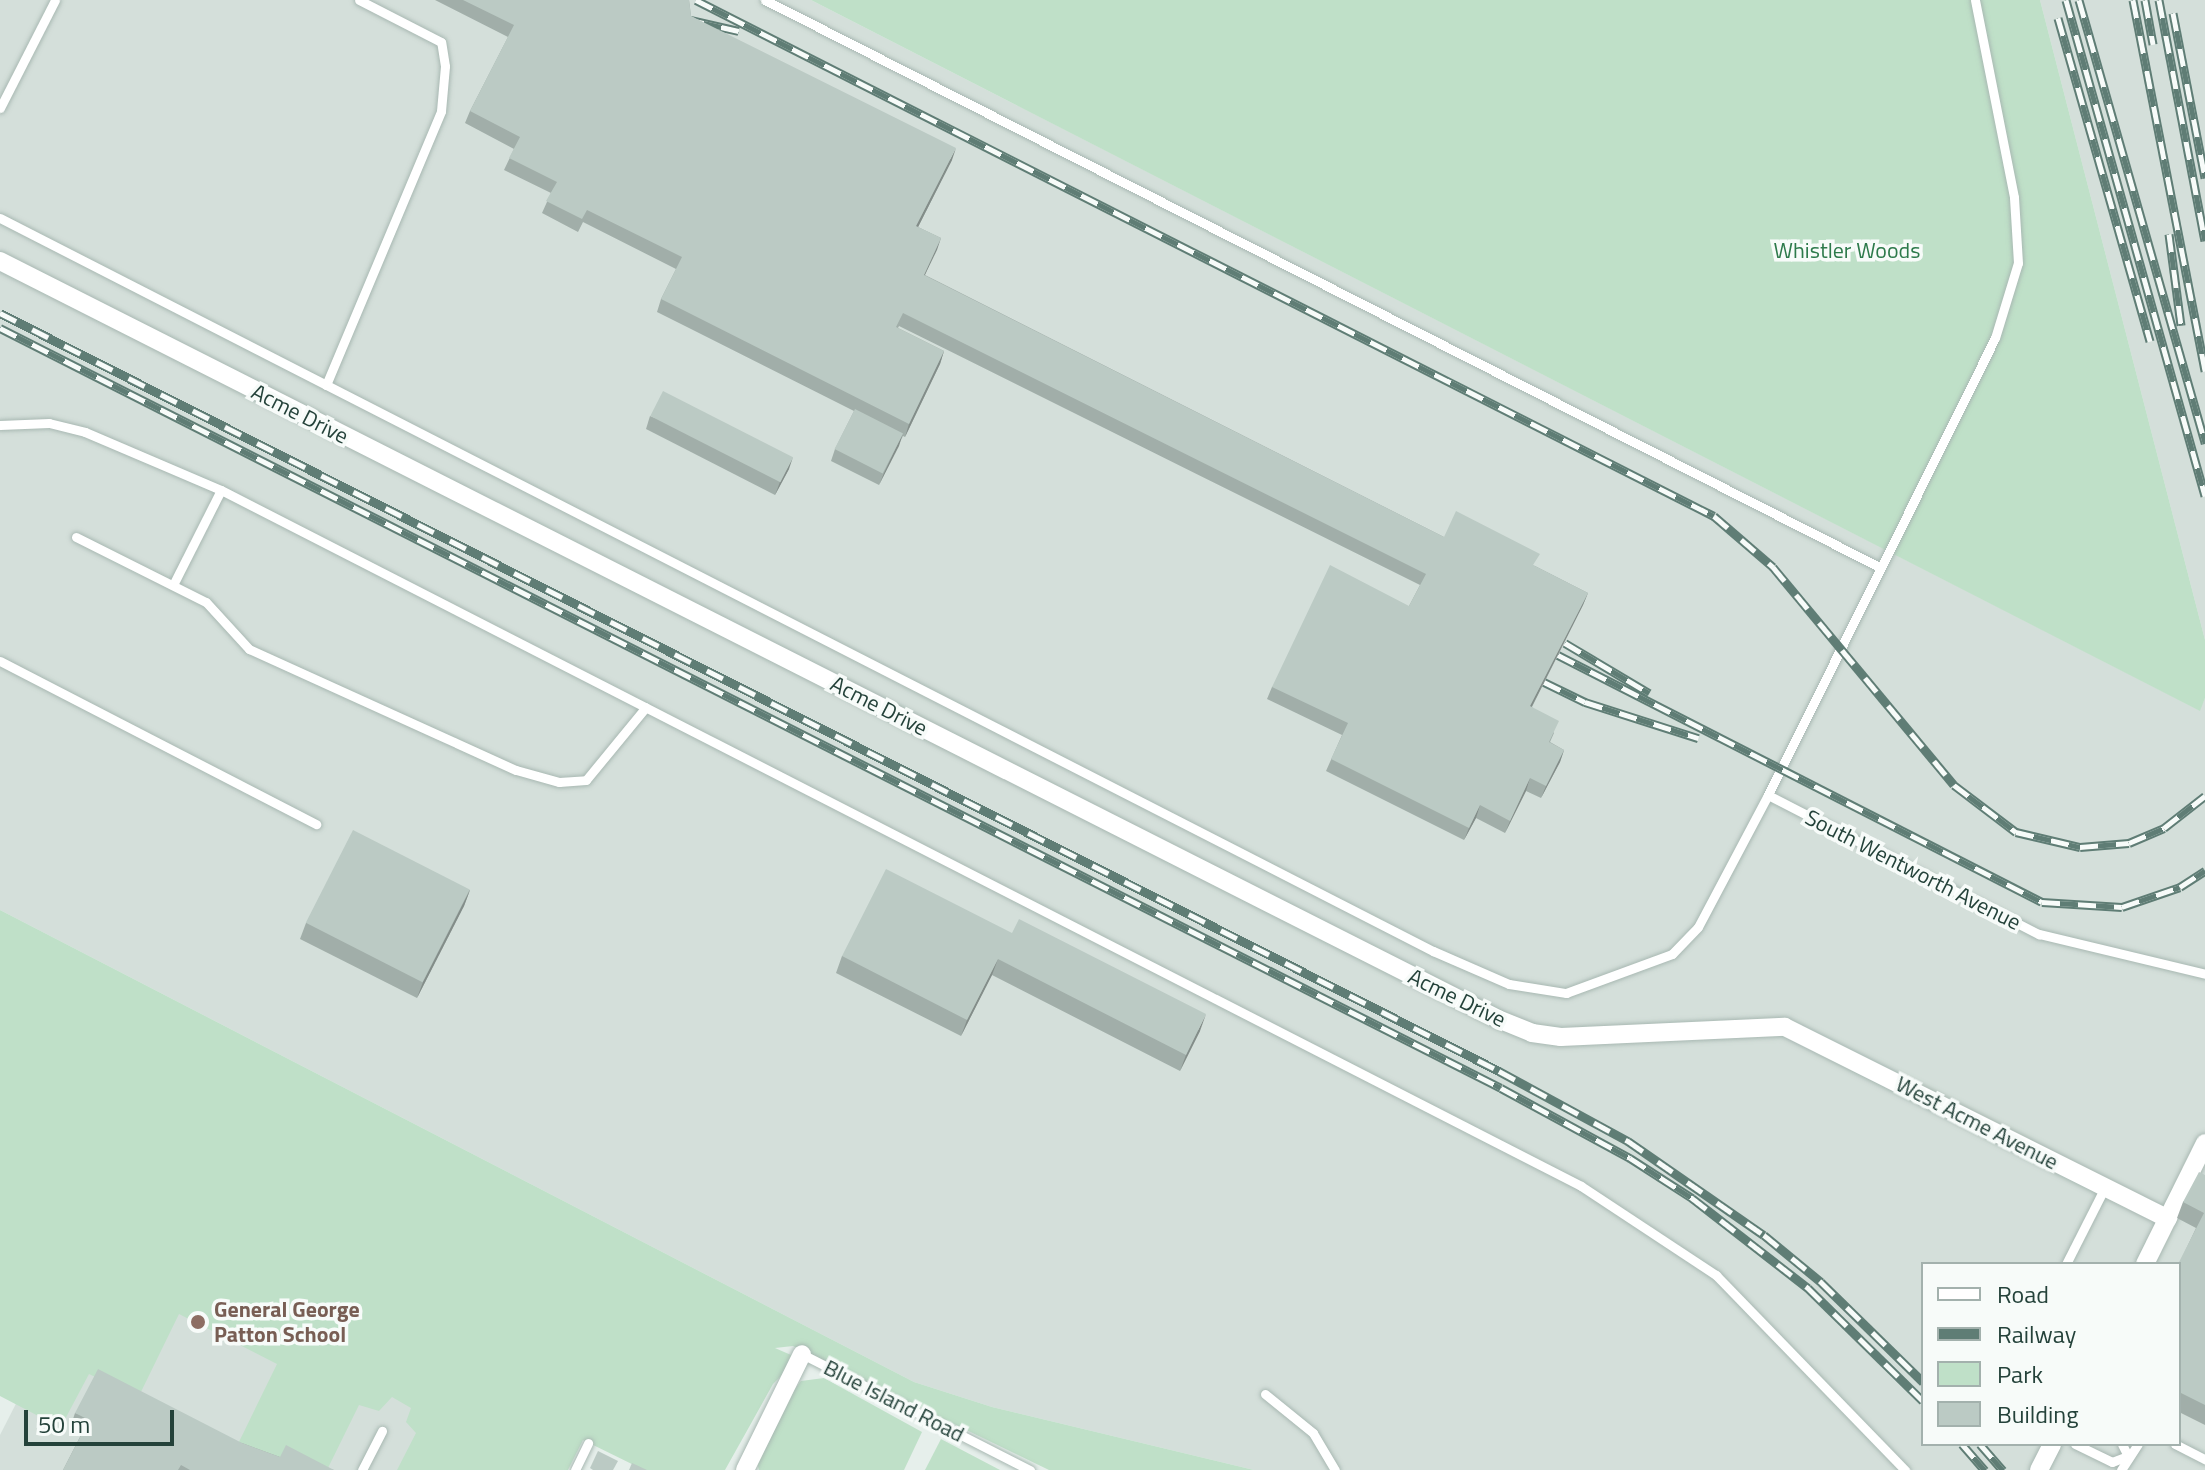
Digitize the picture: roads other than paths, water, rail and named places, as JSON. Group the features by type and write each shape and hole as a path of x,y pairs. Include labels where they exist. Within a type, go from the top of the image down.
{"street":[{"name":"Acme Drive","path":"0,261 1521,1029 1561,1037 1785,1027"},
{"name":"West Acme Avenue","path":"1785,1027 2168,1219"},
{"path":"2146,1262 2205,1143"},
{"path":"745,1470 802,1354"},
{"path":"2039,1470 2051,1446"}],"lane":[{"path":"0,108 55,0"},
{"path":"326,385 441,111 445,66 441,42 359,0"},
{"path":"765,0 1881,568"},
{"path":"0,218 1472,970 1540,993 1566,993 1650,966 1672,954 1698,927 1768,795 1995,338 2018,263 2014,197 1975,0"},
{"path":"0,425 49,423 85,432 221,490 1581,1186 1716,1275 1905,1470"},
{"path":"173,585 221,490"},
{"path":"76,537 206,602 249,649 516,770 559,782 586,780 646,707"},
{"path":"0,661 316,824"},
{"name":"South Wentworth Avenue","path":"1768,795 2039,934 2205,974"},
{"path":"2067,1262 2105,1187"},
{"name":"Blue Island Road","path":"802,1354 1030,1470"},
{"path":"1265,1394 1313,1433 1335,1470"},
{"path":"362,1470 382,1431"},
{"path":"575,1470 588,1443"},
{"path":"2079,1446 2112,1462 2128,1456"},
{"path":"2123,1446 2128,1456"},
{"path":"2121,1470 2136,1446"},
{"path":"2179,1446 2205,1459"}],"railway":[{"path":"696,0 1714,516 1773,567 1954,785 2016,832 2080,847 2129,843 2164,828 2205,796"},
{"path":"2066,0 2205,496"},
{"path":"2079,0 2205,443"},
{"path":"2133,0 2205,371"},
{"path":"2145,0 2153,44"},
{"path":"2159,0 2205,241"},
{"path":"2173,13 2205,178"},
{"path":"2058,18 2150,341"},
{"path":"686,19 739,31"},
{"path":"2169,234 2181,325"},
{"path":"0,313 1499,1071 1628,1141 1764,1235 1821,1282 1921,1380"},
{"path":"0,328 1501,1088 1630,1158 1692,1198 1808,1288 1921,1399"},
{"path":"1565,643 1649,693"},
{"path":"1558,655 2042,902 2122,907 2180,887 2205,871"},
{"path":"1544,682 1585,702 1698,738"},
{"path":"1964,1446 1985,1470"},
{"path":"1982,1446 2003,1470"}],"place":[{"name":"General George Patton School","path":"198,1322"}],"park label":[{"name":"Whistler Woods","path":"1847,251"}]}
